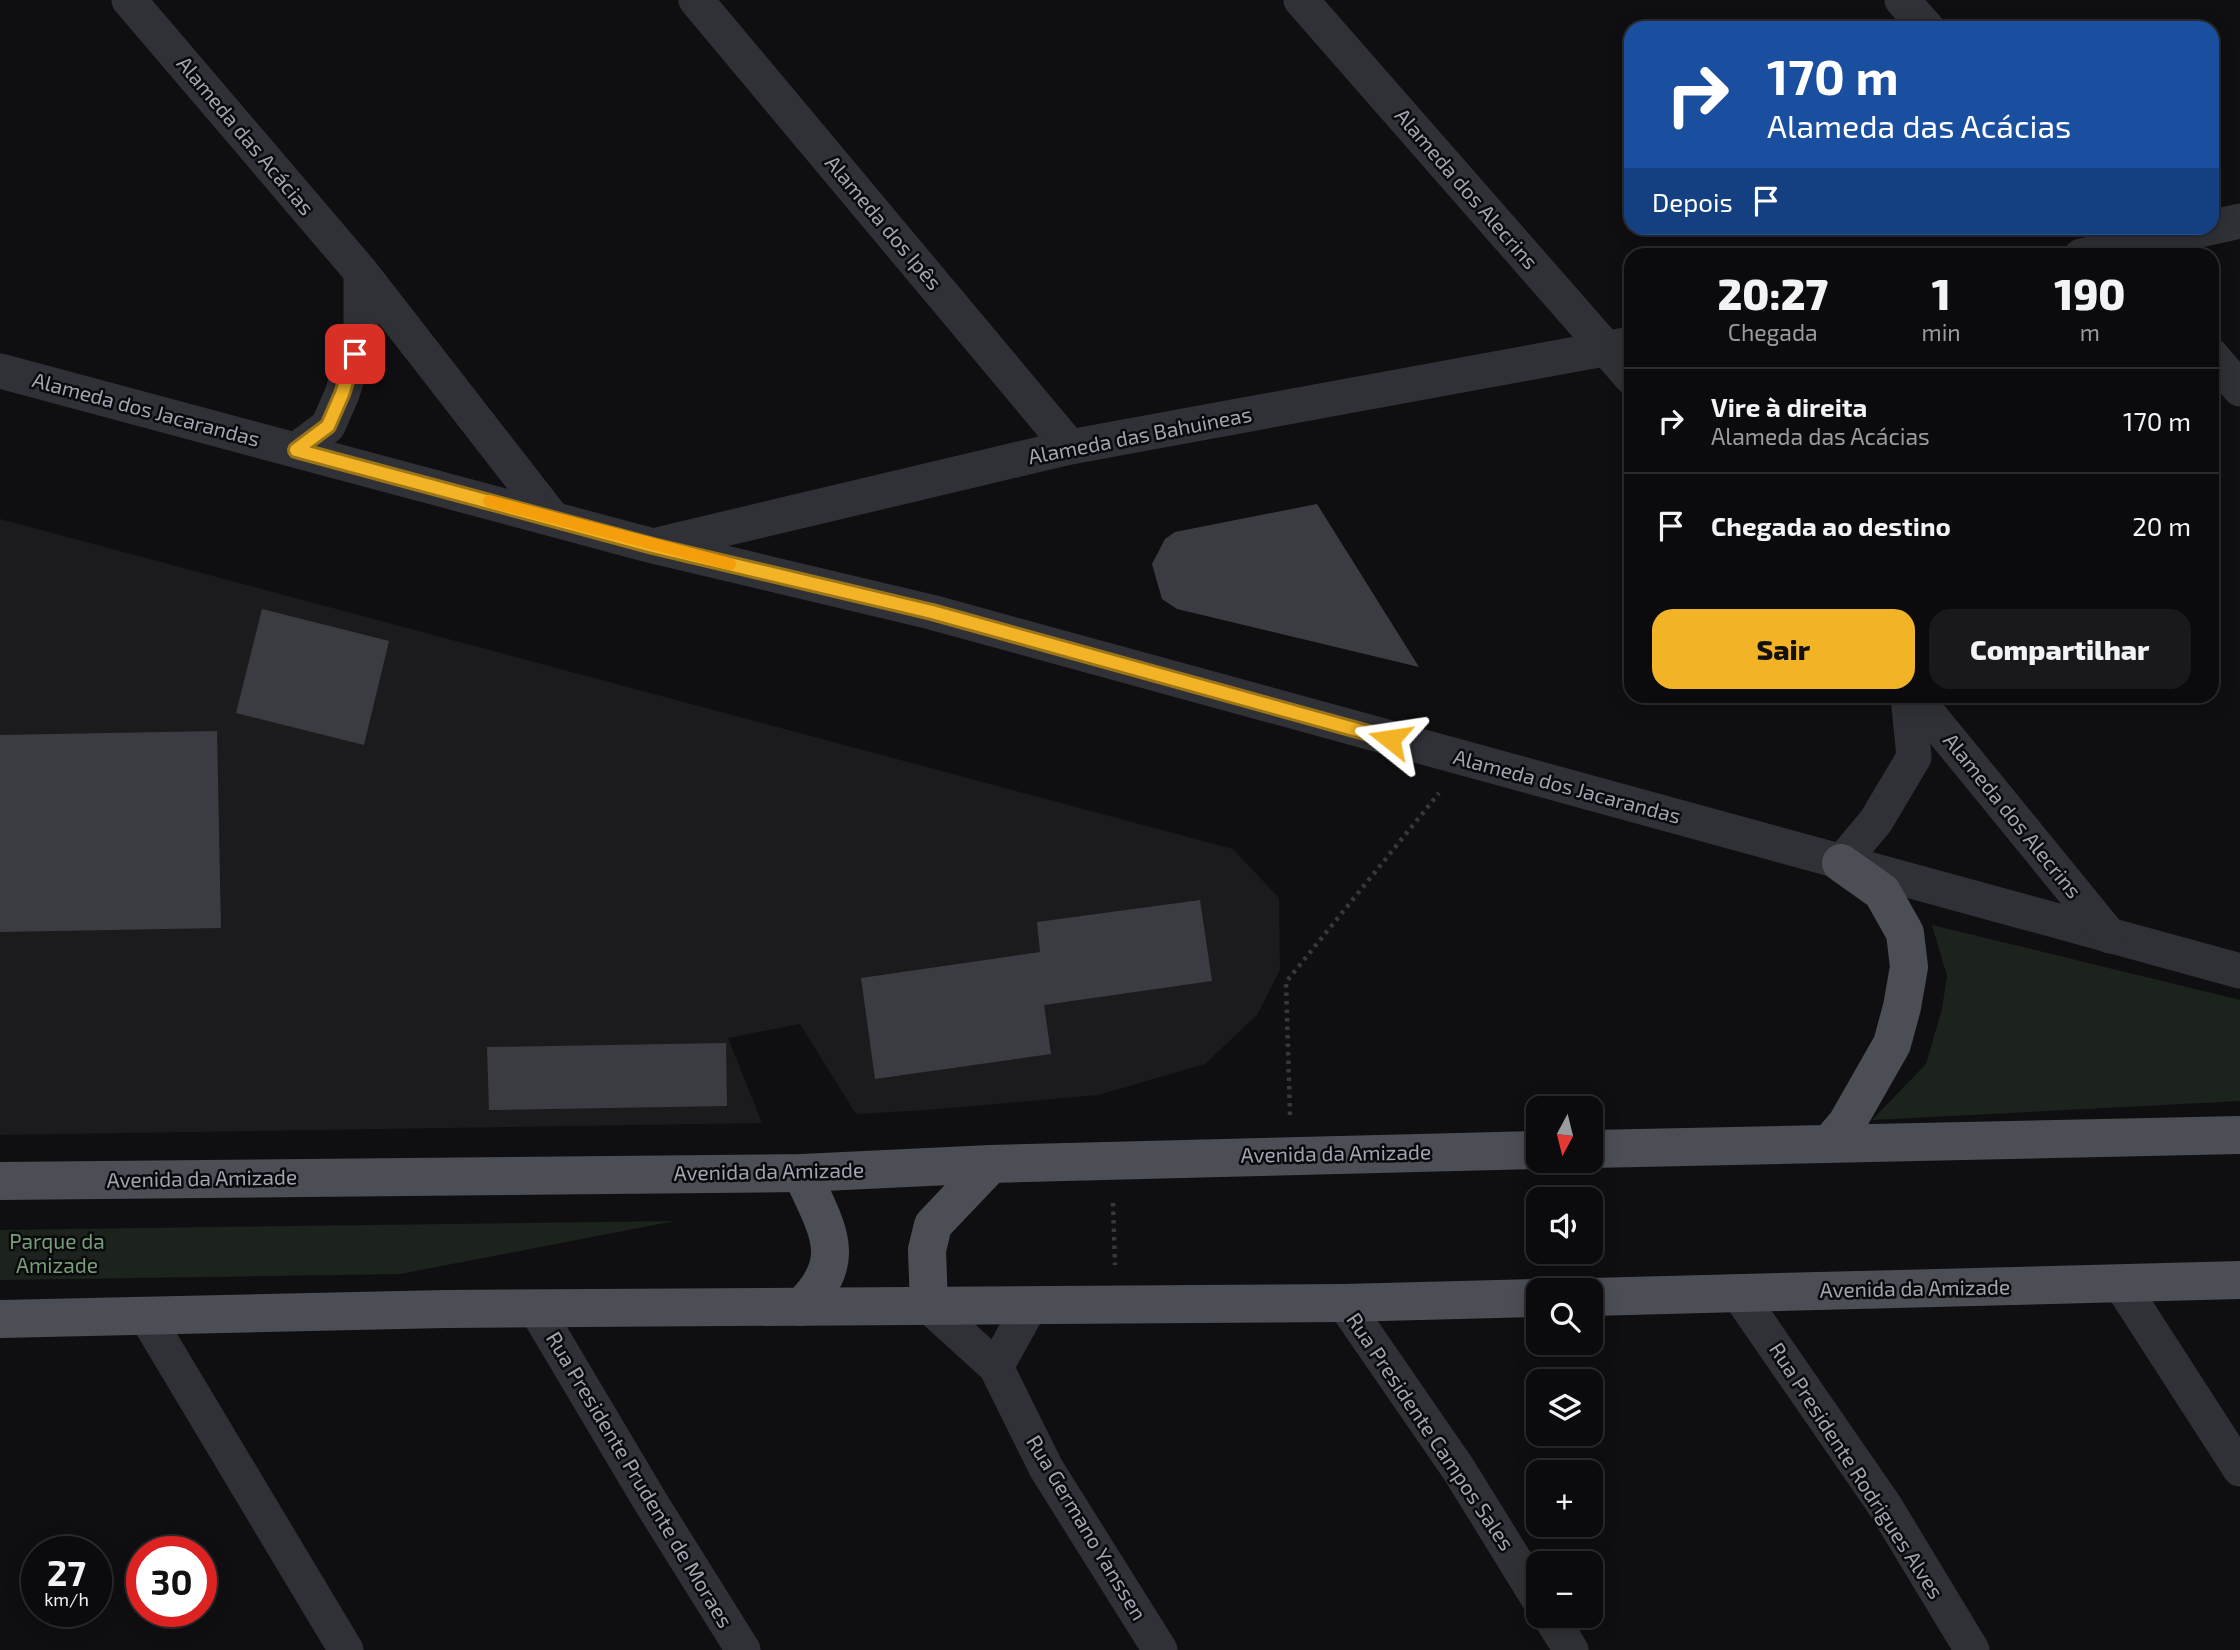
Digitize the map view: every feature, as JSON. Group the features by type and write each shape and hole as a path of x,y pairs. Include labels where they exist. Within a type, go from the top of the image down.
{"main road":[{"path":"1830,1143 1847,1124 1892,1044 1909,967 1905,933 1882,892 1841,863"},
{"path":"1603,1149 2240,1135"},
{"name":"Avenida da Amizade","path":"0,1181 802,1173 1292,1154 1526,1150"},
{"path":"929,1307 928,1250 933,1225 991,1164"},
{"path":"801,1307 814,1294 828,1272 831,1250 828,1234 802,1173"},
{"name":"Avenida da Amizade","path":"1603,1297 2240,1280"},
{"path":"0,1319 446,1309 1344,1303 1526,1298"}],"street":[{"name":"Alameda das Acácias","path":"129,0 361,272 553,519"},
{"name":"Alameda dos Ipês","path":"696,0 1070,447"},
{"name":"Alameda dos Alecrins","path":"1301,0 1619,347"},
{"path":"1902,0 1921,21"},
{"path":"2219,225 2240,221"},
{"path":"2117,244 2165,235"},
{"path":"296,450 328,426 342,394 361,334 361,272"},
{"name":"Alameda das Bahuineas","path":"653,546 1070,447 1619,347"},
{"path":"2219,364 2240,389"},
{"name":"Alameda dos Jacarandas","path":"0,371 653,546 932,612 2240,971"},
{"name":"Alameda dos Alecrins","path":"1841,863 1876,821 1914,757 1909,703"},
{"name":"Alameda dos Alecrins","path":"1920,703 2110,936"},
{"path":"2119,1283 2240,1469"},
{"name":"Rua Presidente Rodrigues Alves","path":"1738,1293 1885,1506 1972,1650"},
{"name":"Rua Presidente Campos Sales","path":"1344,1303 1459,1470 1526,1579"},
{"path":"996,1367 1030,1306"},
{"name":"Rua Germano Yanssen","path":"929,1307 996,1367 1046,1468 1160,1650"},
{"name":"Rua Presidente Prudente de Moraes","path":"536,1309 650,1501 743,1650"},
{"path":"146,1316 346,1650"},
{"path":"1557,1628 1571,1650"}],"path":[{"path":"1292,1154 1286,982 1466,760"},
{"path":"1112,1160 1116,1305"}],"shaded area":[{"path":"0,519 1233,849 1279,898 1280,970 1257,1015 1205,1064 1098,1095 856,1114 800,1024 728,1038 762,1123 0,1135"}],"green space":[{"path":"1932,925 2240,1000 2240,1101 1872,1120 1926,1064 1942,1009 1947,976"},
{"name":"Parque da Amizade","path":"675,1221 400,1274 0,1280 0,1230"}],"building":[{"path":"1317,504 1419,667 1177,609 1162,599 1152,564 1165,539 1175,532"},
{"path":"262,609 389,641 364,745 236,713"},
{"path":"217,731 221,928 0,932 0,735"},
{"path":"1200,900 1212,981 1044,1005 1051,1054 875,1079 861,978 1040,952 1037,922"},
{"path":"726,1043 727,1106 489,1110 487,1047"}],"slow traffic":[{"path":"489,501 730,564"}],"route":[{"path":"355,354 328,426 296,450 653,546 932,612 1390,739"}]}
